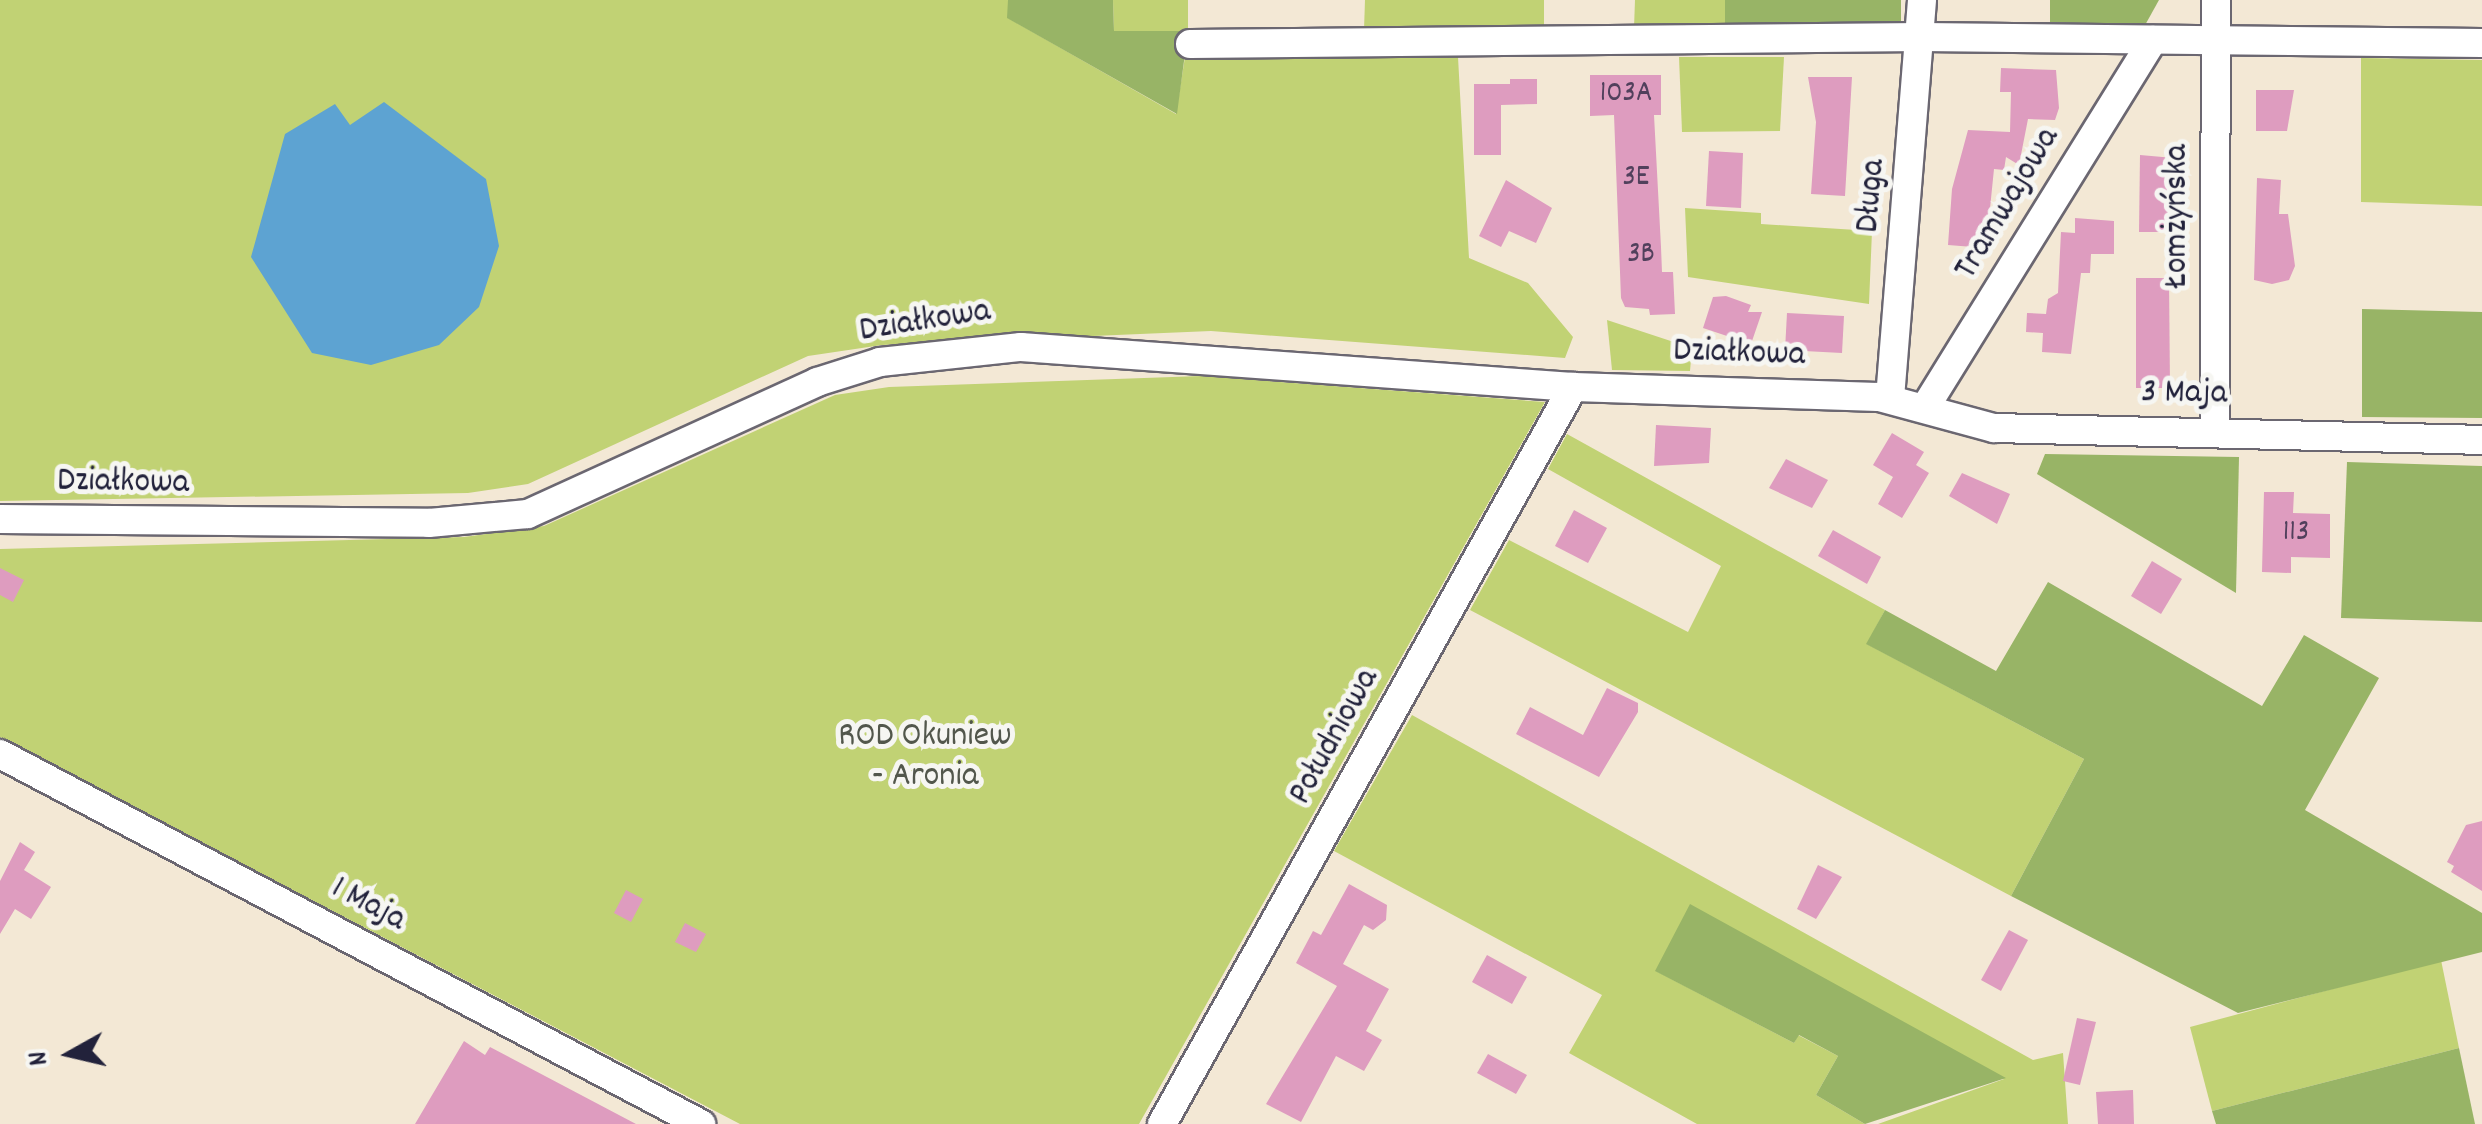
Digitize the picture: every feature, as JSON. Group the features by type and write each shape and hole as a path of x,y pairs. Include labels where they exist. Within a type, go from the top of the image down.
{"street":[{"name":"Długa","path":"1890,398 1922,38 1922,0"},
{"name":"Łomżyńska","path":"2216,0 2216,431"},
{"path":"1190,44 1922,38 2482,43"},
{"name":"Tramwajowa","path":"1926,406 2153,40"},
{"name":"Działkowa","path":"0,519 429,523 528,514 817,382 949,350 1021,347 1574,386 1890,398"},
{"name":"Południowa","path":"1162,1124 1574,386"},
{"name":"3 Maja","path":"1890,398 1994,428 2482,440"},
{"name":"1 Maja","path":"0,754 702,1124"}],"green space":[{"path":"0,0 1008,0 1008,18 1176,114 1185,57 1458,57 1469,258 1528,283 1573,337 1565,358 1211,331 882,345 808,356 528,484 468,493 0,501"},
{"path":"1008,0 1113,0 1114,31 1188,31 1177,114 1007,18"},
{"path":"1113,0 1188,0 1188,31 1114,31"},
{"path":"1365,0 1544,0 1544,29 1364,30"},
{"path":"1635,0 1725,0 1725,28 1634,28"},
{"path":"1725,0 1901,0 1901,27 1725,28"},
{"path":"2050,0 2159,0 2144,27 2050,22"},
{"path":"1679,57 1784,57 1780,131 1682,132"},
{"path":"2361,58 2482,60 2482,206 2361,202"},
{"path":"1685,208 1761,213 1761,224 1872,231 1869,304 1688,277"},
{"path":"2362,309 2482,312 2482,418 2362,417"},
{"path":"1607,320 1692,348 1690,371 1612,370"},
{"name":"ROD Okuniew - Aronia","path":"1201,376 1545,402 1139,1124 740,1124 0,737 0,549 464,537 544,526 835,395 889,387"},
{"path":"1567,434 1885,610 1867,644 2084,759 2011,896 1470,610 1509,540 1688,632 1721,566 1548,469"},
{"path":"2045,454 2239,457 2236,593 2037,474"},
{"path":"2347,462 2482,466 2482,622 2341,618"},
{"path":"2048,582 2262,706 2304,635 2379,678 2305,810 2482,913 2482,952 2238,1013 2011,896 2084,759 1866,644 1885,610 1996,671"},
{"path":"1412,715 2033,1060 2063,1053 2068,1124 1878,1124 2004,1079 1656,971 1794,1043 1798,1035 1838,1056 1816,1095 1865,1124 1697,1124 1569,1053 1602,995 1334,851"},
{"path":"1690,904 2006,1078 1865,1124 1816,1095 1838,1056 1799,1035 1794,1043 1655,971"},
{"path":"2441,960 2459,1048 2212,1111 2190,1027"},
{"path":"2459,1048 2475,1124 2216,1124 2212,1111"}],"water":[{"path":"384,102 486,179 499,246 479,307 439,345 371,365 312,353 251,257 285,134 335,104 350,125"}],"building":[{"path":"2001,68 2056,70 2059,108 2055,120 2028,119 2019,165 2006,157 2004,170 1994,169 1986,248 1948,245 1952,189 1968,130 2010,132 2011,92 2000,92"},
{"path":"1590,75 1661,75 1661,115 1654,115 1662,272 1673,272 1675,314 1650,315 1649,309 1625,307 1621,298 1614,115 1590,116"},
{"path":"1808,77 1852,77 1845,196 1811,194 1816,122"},
{"path":"1510,79 1537,79 1537,104 1501,105 1501,155 1474,155 1474,84 1510,84"},
{"path":"2256,90 2294,90 2287,131 2256,131"},
{"path":"1709,151 1743,153 1741,208 1706,206"},
{"path":"2140,155 2174,158 2171,232 2139,232"},
{"path":"2257,178 2281,180 2279,214 2288,214 2295,266 2289,280 2272,284 2254,280"},
{"path":"1506,180 1552,208 1536,243 1509,231 1501,247 1479,236"},
{"path":"2075,218 2114,221 2114,254 2091,254 2090,273 2081,273 2071,354 2042,352 2043,333 2026,332 2027,313 2046,314 2048,299 2058,293 2061,232 2075,233"},
{"path":"2136,278 2169,278 2170,388 2136,388"},
{"path":"1726,296 1751,305 1748,312 1762,312 1751,344 1703,328 1713,297"},
{"path":"1787,313 1844,316 1842,353 1785,350"},
{"path":"1656,425 1711,428 1709,463 1654,466"},
{"path":"1892,433 1924,452 1916,465 1929,473 1902,518 1878,504 1893,477 1873,465"},
{"path":"1786,459 1828,480 1812,508 1769,488"},
{"path":"1962,473 2010,494 1997,524 1949,496"},
{"path":"2264,492 2294,492 2293,513 2330,514 2330,558 2291,557 2291,573 2262,572"},
{"path":"1574,510 1607,528 1588,563 1555,546"},
{"path":"1833,530 1881,557 1867,584 1818,556"},
{"path":"2152,561 2182,579 2161,614 2131,596"},
{"path":"0,568 24,580 13,602 0,595"},
{"path":"1607,688 1638,703 1638,712 1599,777 1516,734 1530,707 1583,735"},
{"path":"2482,821 2482,891 2451,872 2454,866 2447,862 2466,825"},
{"path":"20,842 35,852 24,870 51,887 31,919 15,909 0,934 0,881"},
{"path":"1818,865 1842,877 1816,919 1797,909"},
{"path":"1349,884 1387,905 1386,920 1373,930 1364,925 1343,964 1389,989 1366,1031 1382,1040 1364,1071 1336,1056 1301,1122 1266,1104 1337,986 1296,963 1313,931 1321,935"},
{"path":"626,890 643,899 631,922 614,913"},
{"path":"685,923 706,934 696,952 675,942"},
{"path":"2009,930 2028,940 2001,991 1981,980"},
{"path":"1487,955 1527,977 1512,1004 1472,982"},
{"path":"2077,1018 2096,1022 2080,1085 2063,1081"},
{"path":"464,1041 485,1055 490,1047 636,1124 415,1124"},
{"path":"1488,1054 1527,1075 1516,1094 1477,1073"},
{"path":"2133,1090 2134,1124 2098,1124 2096,1092"}]}
